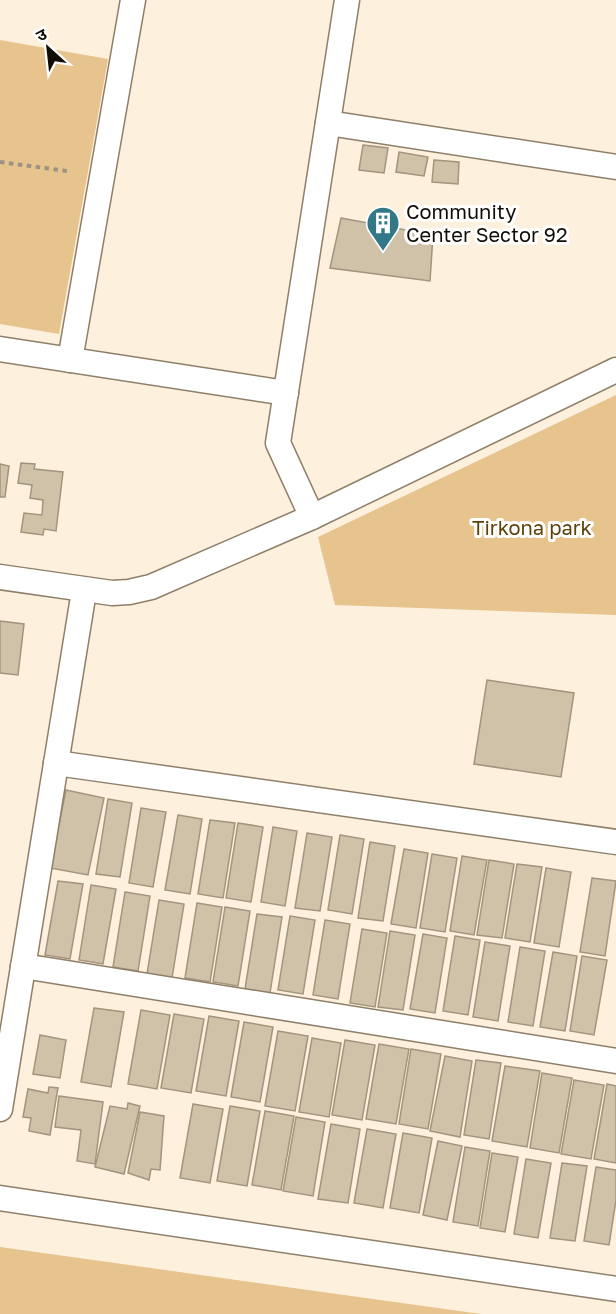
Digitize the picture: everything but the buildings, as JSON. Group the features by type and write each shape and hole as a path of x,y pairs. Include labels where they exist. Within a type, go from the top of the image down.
{"street":[{"path":"70,360 133,0"},
{"path":"312,517 278,443 347,0"},
{"path":"328,123 616,167"},
{"path":"0,349 286,393"},
{"path":"0,577 84,591 123,593 151,587 312,517 616,370"},
{"path":"0,1109 84,591"},
{"path":"56,764 616,842"},
{"path":"23,966 616,1060"},
{"path":"0,1198 616,1289"}],"path":[{"path":"0,162 67,171"}],"green space":[{"path":"0,40 108,59 59,334 0,324"},
{"name":"Tirkona park","path":"616,395 616,615 335,605 318,537"},
{"path":"0,1247 481,1314 0,1314"}],"place":[{"name":"Community Center Sector 92","path":"383,252"}]}
